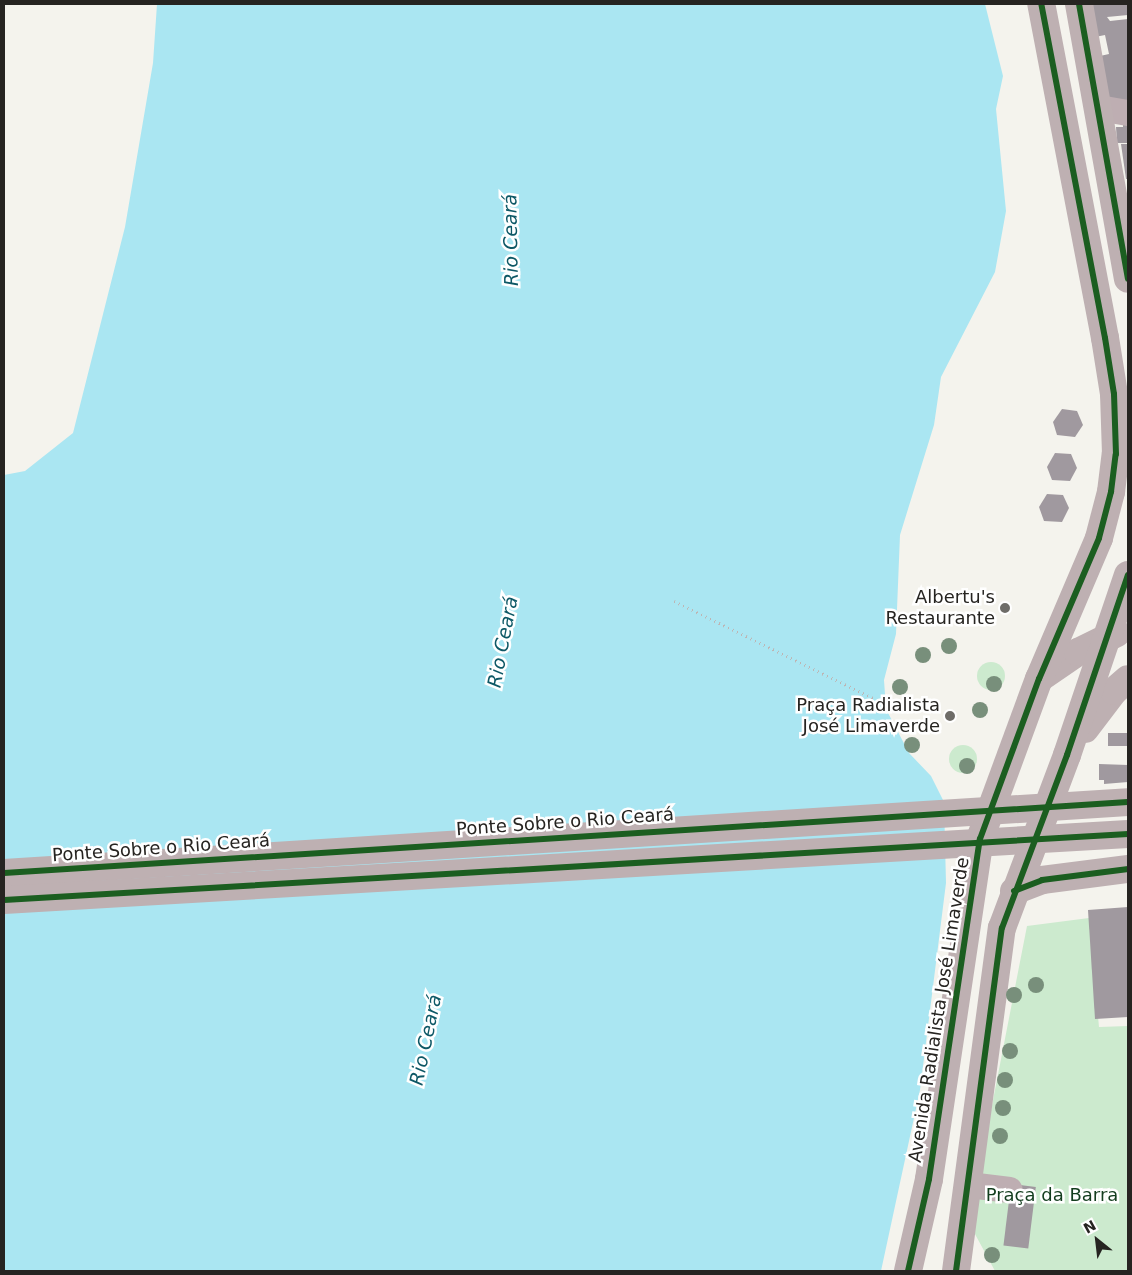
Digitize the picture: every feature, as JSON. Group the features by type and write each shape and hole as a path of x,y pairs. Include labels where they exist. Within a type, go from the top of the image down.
{"main road":[{"name":"Avenida Radialista José Limaverde","path":"908,1271 928,1180 980,839 1039,679 1099,538 1111,492 1116,454 1114,394 1105,338 1042,4"},
{"path":"1079,4 1123,223 1128,279"},
{"path":"961,1267 969,1185 1002,928 1014,890 1119,632 1128,575"},
{"path":"1039,679 1078,652 1119,632"},
{"path":"1068,755 1094,717 1128,679"},
{"name":"Ponte Sobre o Rio Ceará","path":"4,874 1128,802"},
{"path":"4,900 1128,834"},
{"path":"1014,890 1042,880 1128,869"}],"street":[{"path":"1099,108 1128,113"},
{"path":"969,1185 1010,1190"}],"path":[{"path":"674,602 887,705"}],"green space":[{"path":"991,662 1001,666 1005,676 1001,686 991,690 981,686 977,676 981,666"},
{"path":"963,745 973,749 977,759 973,769 963,773 953,769 949,759 953,749"},
{"name":"Praça da Barra","path":"1089,918 1099,1027 1128,1026 1128,1271 995,1271 969,1223 1027,926"}],"water":[{"name":"Rio Ceará","path":"157,4 985,4 1003,76 996,109 1006,211 995,272 941,377 934,425 900,535 896,634 884,680 886,709 909,753 931,776 944,802 946,883 920,1090 881,1271 4,1271 4,475 25,471 73,433 125,227 153,63"}],"building":[{"path":"1088,4 1128,4 1128,15 1107,17 1110,21 1128,19 1128,105 1110,102 1100,56 1109,54 1105,35 1095,37"},
{"path":"1123,122 1128,122 1128,143 1117,143 1116,127 1123,127"},
{"path":"1121,144 1128,144 1128,179 1126,179"},
{"path":"1062,409 1077,411 1083,425 1075,437 1057,435 1053,422"},
{"path":"1055,453 1071,454 1077,468 1070,481 1052,480 1047,467"},
{"path":"1047,494 1063,495 1069,508 1062,522 1044,521 1039,507"},
{"path":"1108,733 1128,733 1128,746 1108,746"},
{"path":"1099,764 1128,765 1128,782 1104,784 1104,780 1099,780"},
{"path":"1128,907 1128,1017 1095,1019 1088,910"},
{"path":"1011,1184 1036,1187 1028,1249 1003,1246"}],"cycle path":[{"path":"908,1271 929,1179 980,839 1039,679 1099,538 1111,492 1116,454 1114,394 1105,338 1041,4"},
{"path":"1079,4 1128,279"},
{"path":"956,1271 1002,928 1067,755 1128,575"},
{"path":"4,873 1128,802"},
{"path":"4,900 1128,834"},
{"path":"1014,891 1042,880 1128,869"}],"place":[{"name":"Albertu's Restaurante","path":"1005,608"},
{"name":"Praça Radialista José Limaverde","path":"950,716"}]}
